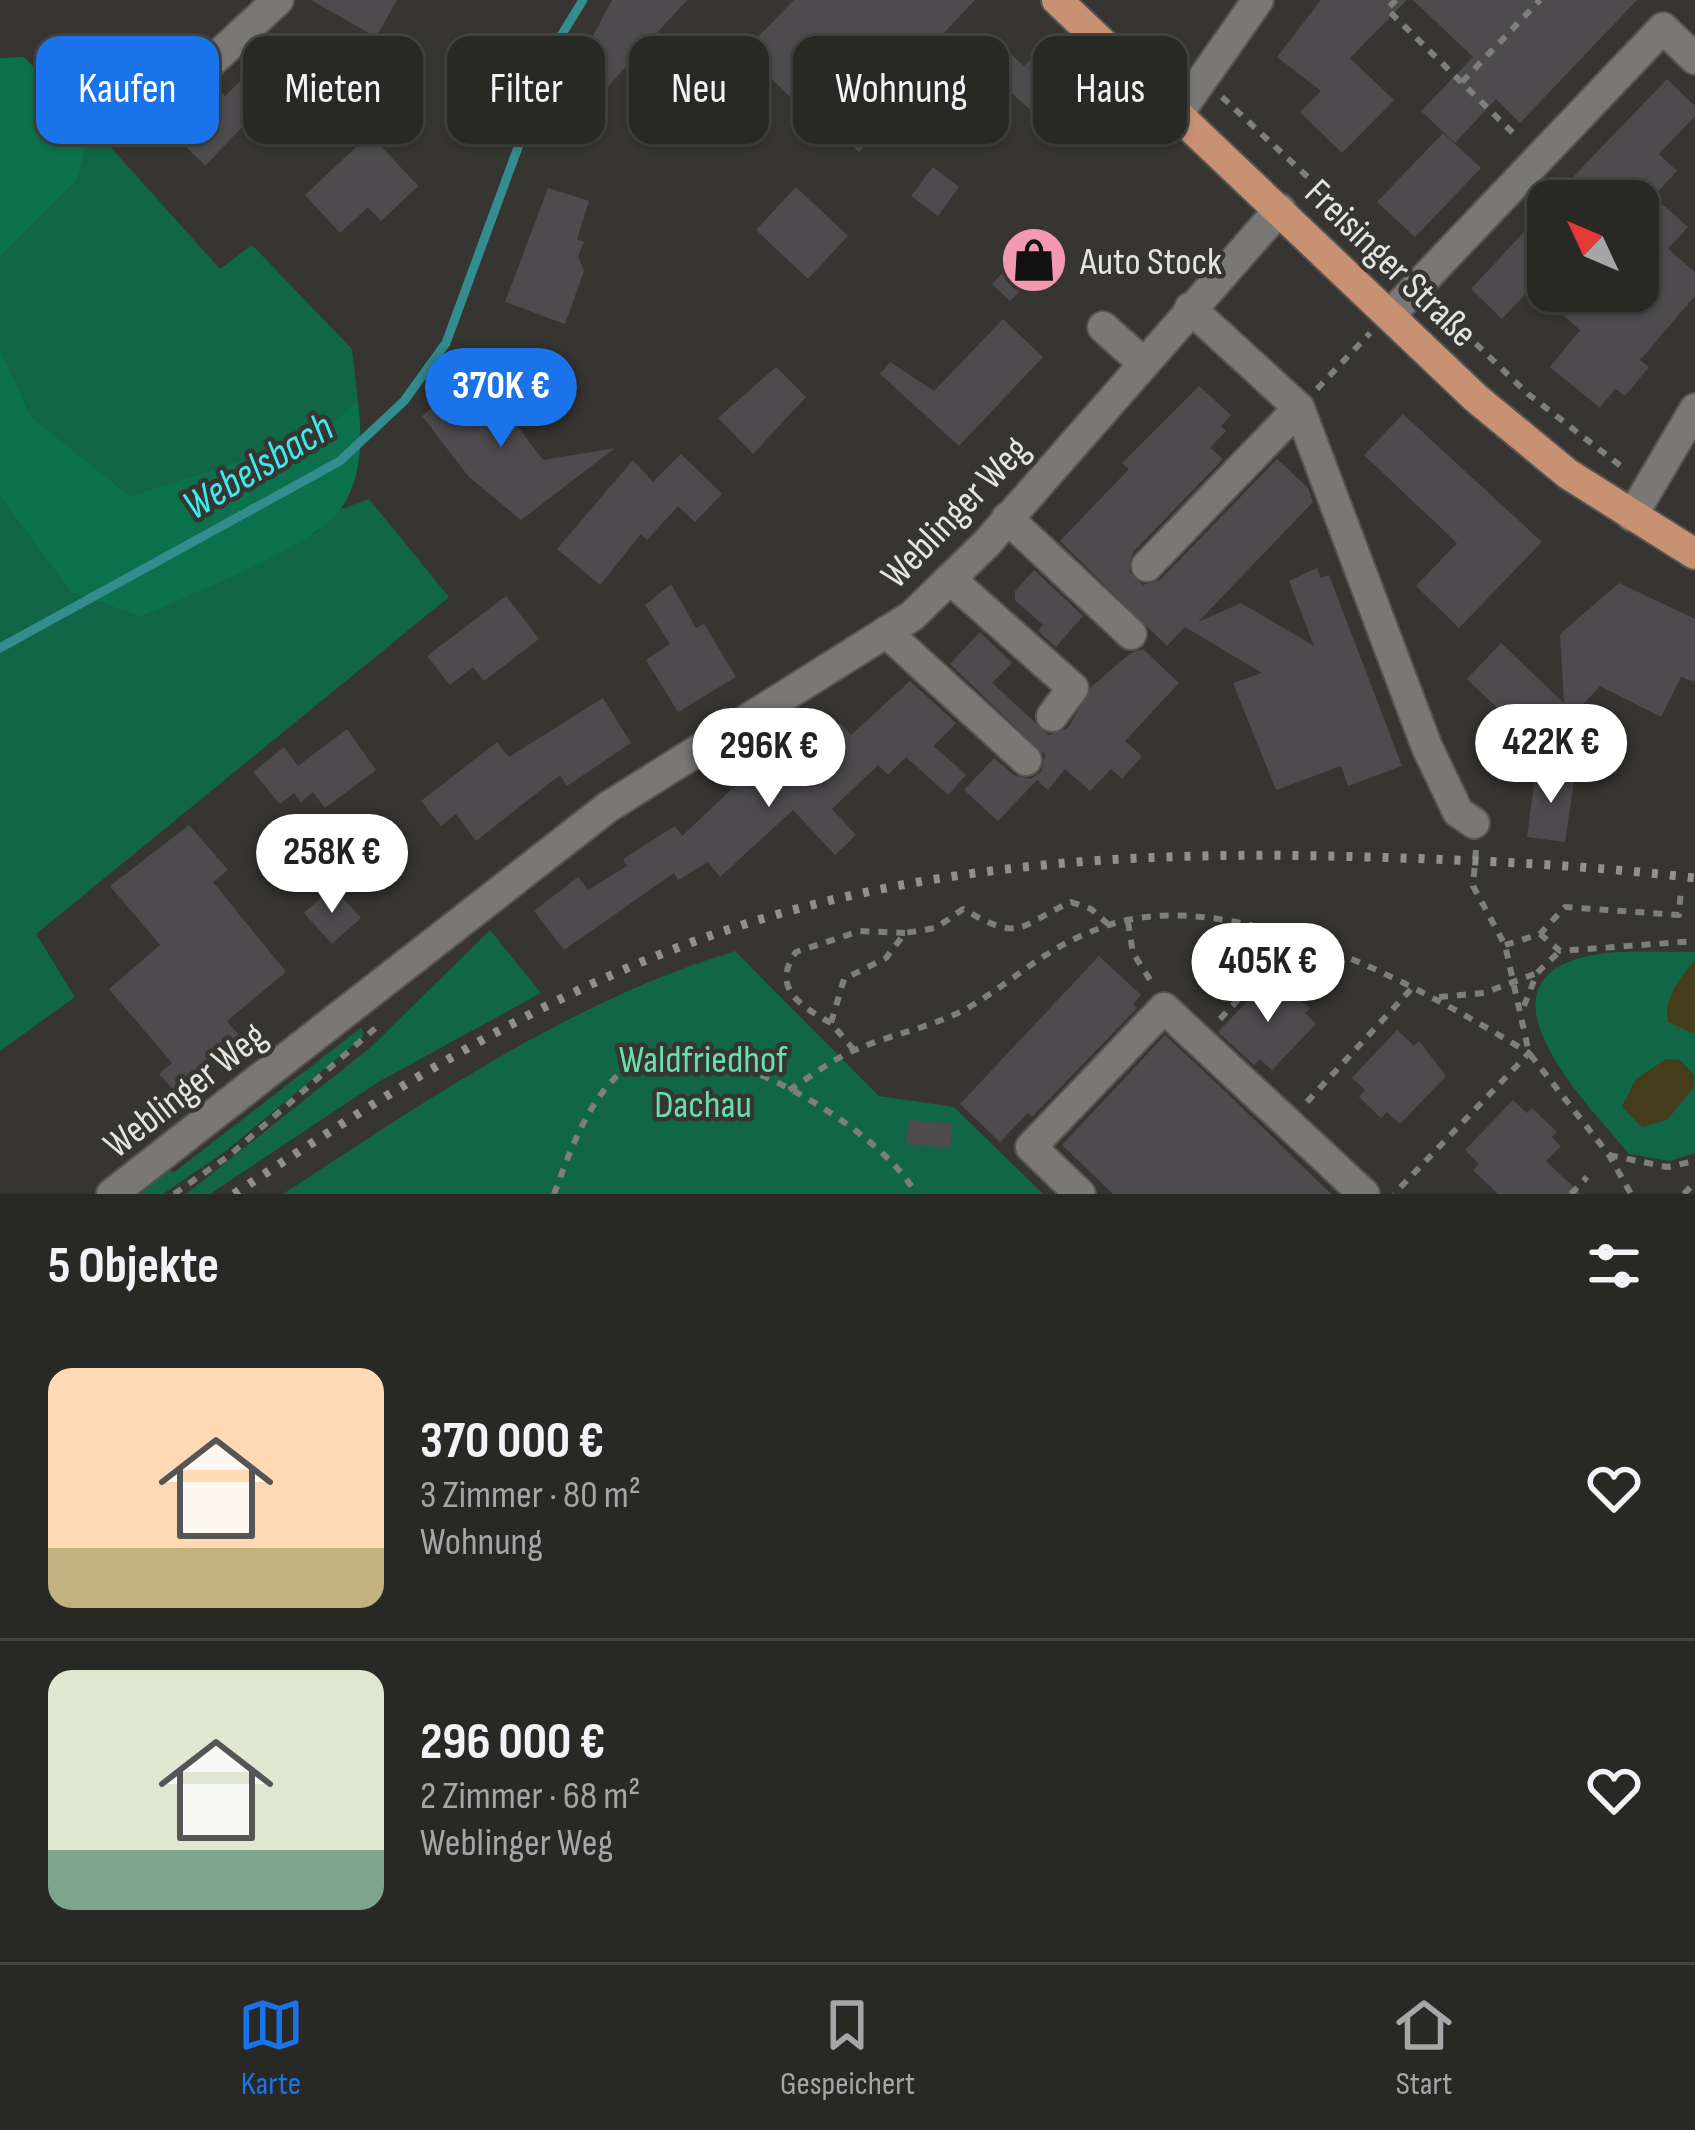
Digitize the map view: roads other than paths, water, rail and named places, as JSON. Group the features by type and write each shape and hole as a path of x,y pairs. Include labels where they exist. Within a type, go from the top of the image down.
{"main road":[{"name":"Freisinger Straße","path":"1057,0 1097,36"},
{"name":"Freisinger Straße","path":"1187,118 1390,315 1568,474 1695,554"}],"street":[{"path":"219,55 278,0"},
{"path":"1187,101 1258,0"},
{"path":"1390,315 1663,28 1695,59"},
{"name":"Weblinger Weg","path":"112,1194 608,807 886,632 950,579 1280,208"},
{"path":"1190,308 1298,408 1427,747 1458,812 1475,834"},
{"path":"1103,327 1142,362"},
{"path":"1148,566 1298,408"},
{"path":"1632,516 1695,409"},
{"path":"1006,518 1132,634"},
{"path":"950,579 1073,688 1052,716"},
{"path":"886,632 1026,760"},
{"path":"1079,1194 1030,1147 1164,1008 1364,1194"}],"waterway":[{"name":"Webelsbach","path":"0,648 340,461 404,401 446,343 556,44 583,0"}],"railway":[{"path":"234,1194 453,1056 568,995 687,944 854,895 1023,867 1194,856 1450,860 1695,878"}],"place":[{"name":"Auto Stock","path":"1034,260"}],"park label":[{"name":"Waldfriedhof Dachau","path":"703,1080"}]}
